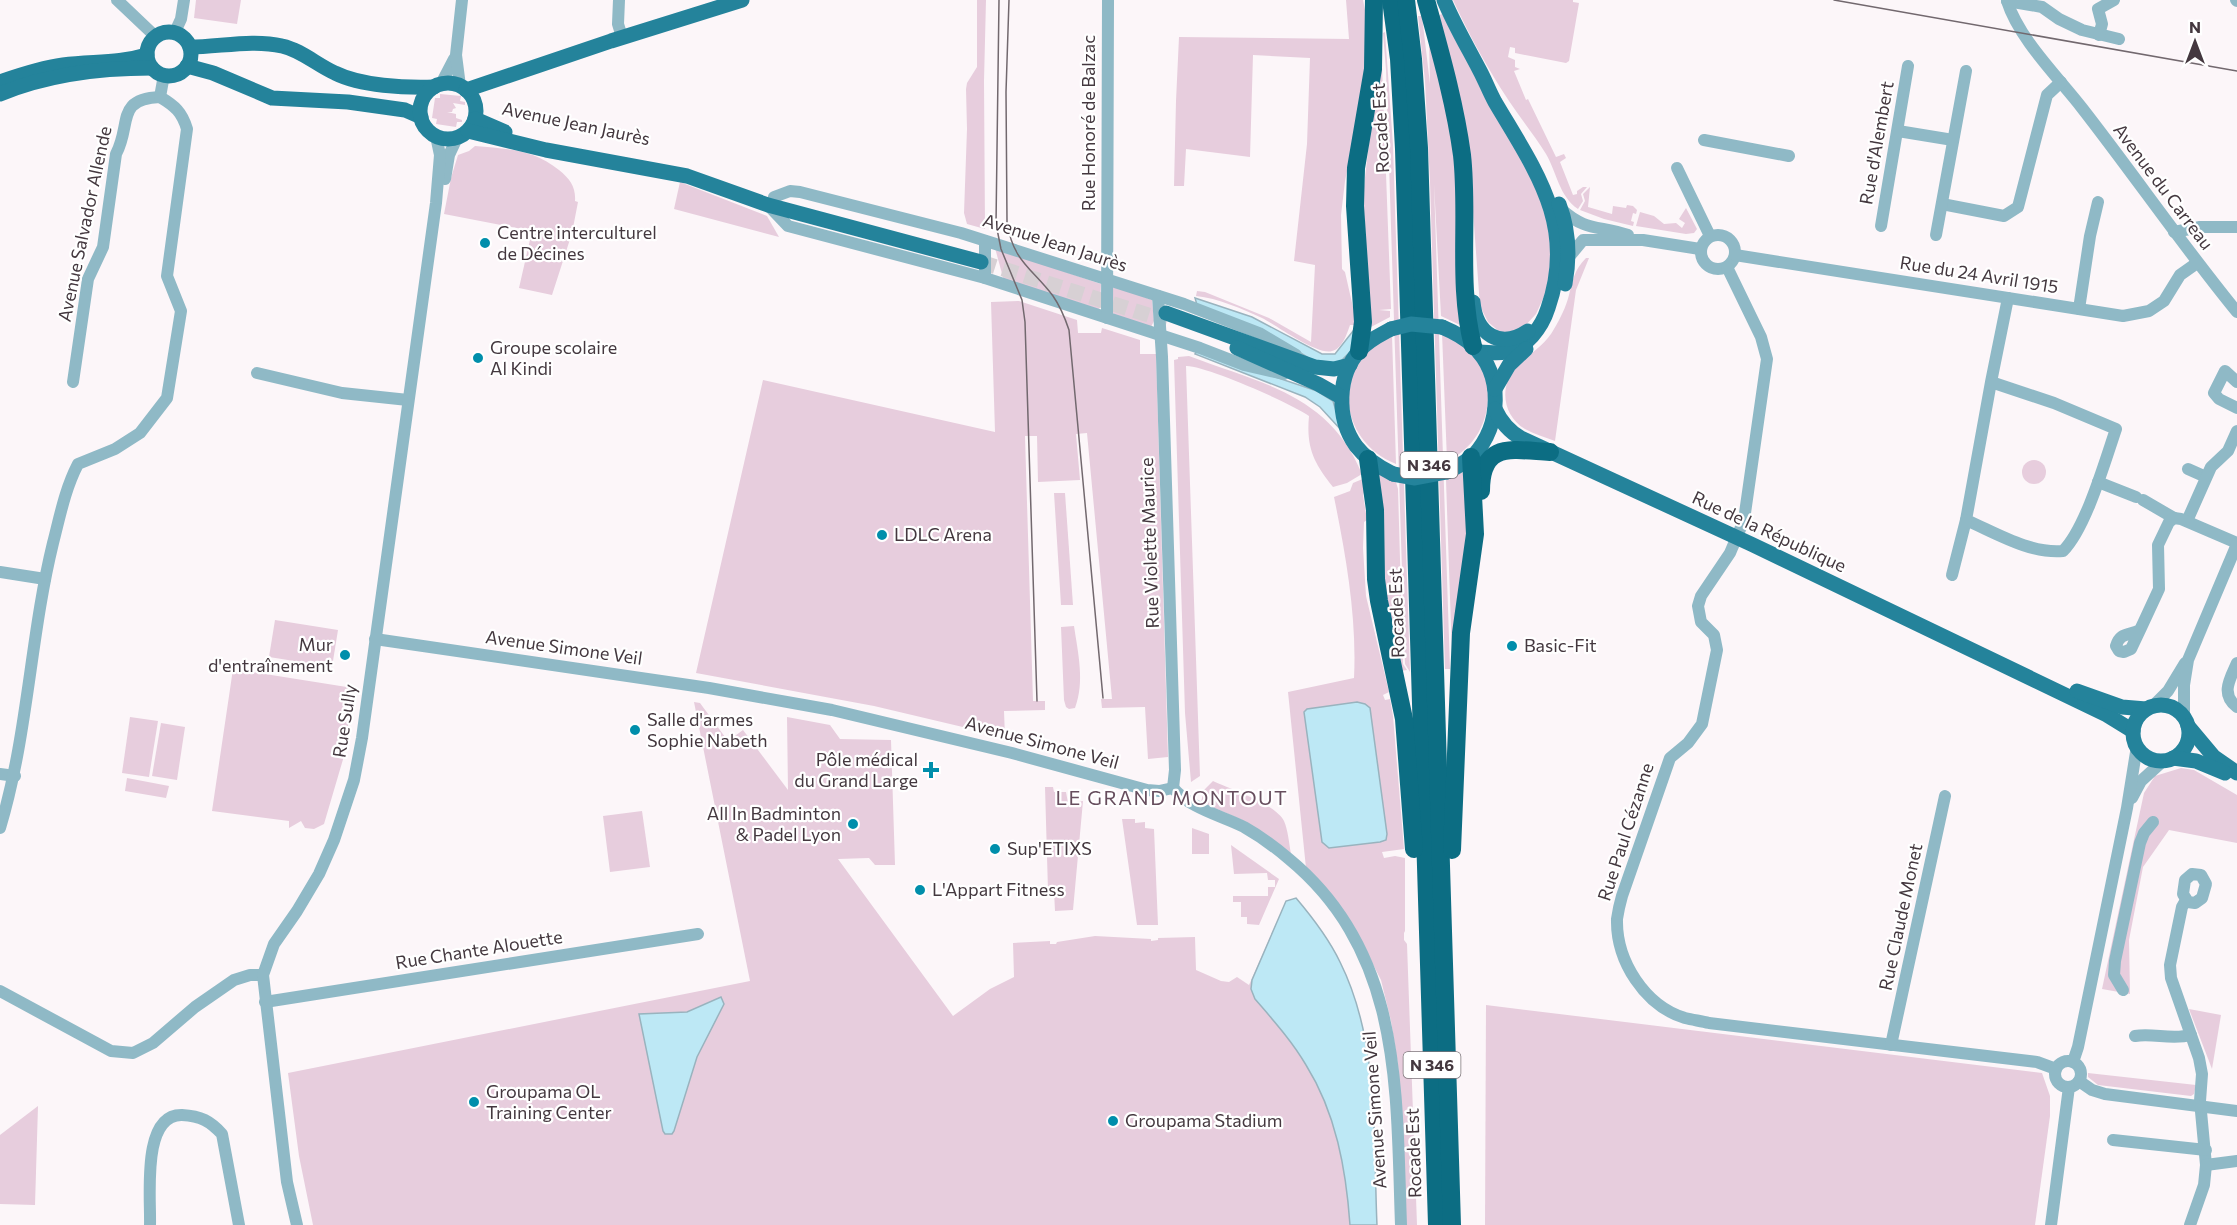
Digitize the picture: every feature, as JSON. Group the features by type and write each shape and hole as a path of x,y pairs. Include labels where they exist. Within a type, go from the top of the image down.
{"highway":[{"path":"1355,358 1363,322 1356,228 1356,168 1373,69 1374,0"},
{"name":"Rocade Est","path":"1391,0 1399,59 1404,149 1437,1225"},
{"name":"Rocade Est","path":"1406,0 1413,59 1419,148 1452,1225"},
{"path":"1426,0 1448,83 1462,156 1466,308 1476,349"},
{"path":"1443,931 1451,917 1461,633 1475,534 1481,515 1482,471 1490,458 1508,450 1550,452"},
{"path":"1473,455 1475,534"},
{"path":"1368,459 1375,510 1376,579 1404,719 1418,890 1427,905"}],"main road":[{"path":"190,47 273,44 292,49 333,72 351,79 408,87 463,88 509,76 742,0"},
{"path":"1444,0 1494,100 1544,186 1564,230 1554,291 1537,332 1518,348 1508,352 1476,349"},
{"path":"0,82 23,74 64,65 117,62 154,66 177,74 187,66 191,57 190,47 184,38 175,32 165,32 155,36 149,44 154,66"},
{"path":"0,94 67,76 154,66"},
{"path":"187,66 213,73 272,98 333,100 405,110 421,117"},
{"path":"1480,71 1546,169 1561,209 1569,257 1562,296 1553,318 1539,338 1509,365 1495,389"},
{"path":"437,86 428,92 421,103 421,117 426,128 443,139 469,123 491,87 509,76"},
{"path":"463,88 469,123"},
{"name":"Avenue Jean Jaurès","path":"469,123 546,150 687,176 771,201 982,252"},
{"path":"1466,273 1479,325 1497,339 1506,341 1516,339 1535,326 1547,312"},
{"name":"Avenue Jean Jaurès","path":"1164,323 1315,367 1334,369 1355,358"},
{"name":"Avenue Jean Jaurès","path":"1164,323 1241,350 1318,384 1341,397"},
{"path":"1411,324 1442,327 1459,335 1476,349 1489,370 1495,389 1495,409 1489,432 1473,455 1447,472 1415,478 1393,474 1368,459 1356,446 1347,431 1342,414 1341,397 1344,380 1355,358 1374,338 1391,328 1411,324"},
{"name":"Rue de la République","path":"1495,409 1511,432 1737,537 2107,715 2135,739"},
{"name":"Rue de la République","path":"1473,455 1501,445 1524,446 1550,452"},
{"name":"Rue de la République","path":"1971,651 2122,707 2149,708"},
{"path":"2237,773 2214,757 2170,706 2149,708 2135,723 2135,739 2148,757 2206,764 2237,779"},
{"path":"2168,759 2186,744 2189,735 2186,722"}],"street":[{"path":"117,0 155,36"},
{"path":"175,32 181,19 184,0"},
{"path":"462,0 456,55 463,88"},
{"path":"619,0 618,24 622,38"},
{"name":"Rue Honoré de Balzac","path":"1107,318 1108,0"},
{"path":"2007,0 2042,7 2059,19 2082,30 2119,39"},
{"name":"Avenue du Carreau","path":"2007,0 2052,64 2061,82 2197,263 2237,312"},
{"path":"2099,35 2102,24 2098,9 2114,0"},
{"path":"437,86 456,55"},
{"path":"0,828 15,777 45,579 69,482 78,464 115,449 140,433 167,398 181,311 167,276 187,129 183,116 174,105 160,97 154,66"},
{"name":"Rue d'Alembert","path":"1881,226 1908,66"},
{"path":"1936,235 1966,71"},
{"path":"1942,204 2004,216 2018,207 2048,95 2061,82"},
{"name":"Avenue Salvador Allende","path":"73,382 88,279 103,247 116,154 122,143 128,110 136,102 160,97"},
{"name":"Rue Sully","path":"435,203 444,183 449,155 469,123"},
{"path":"1898,131 1953,140"},
{"name":"Rue Sully","path":"297,1225 287,1182 263,975 274,944 319,874 339,829 354,780 362,738 435,203 440,155 436,136"},
{"path":"1704,140 1789,156"},
{"path":"1677,168 1710,236"},
{"name":"Avenue Jean Jaurès","path":"1164,323 1107,318 986,278 788,226 771,201 790,191 800,192 982,252 1106,278 1259,333 1315,367"},
{"path":"2079,309 2090,236 2098,202"},
{"path":"1564,230 1588,227 1620,232 1643,240"},
{"path":"2174,232 2200,227 2237,227"},
{"path":"1564,230 1583,240 1643,240 1700,249"},
{"path":"1720,234 1726,236 1734,244 1735,255 1727,267 1716,269 1702,260 1700,249 1705,239 1710,236 1720,234"},
{"path":"1569,257 1583,240"},
{"path":"982,252 986,278"},
{"name":"Rue du 24 Avril 1915","path":"1735,255 2123,316 2149,312 2164,301 2180,275 2197,263"},
{"name":"Rue Paul Cézanne","path":"1727,267 1761,337 1767,359 1744,520 1730,553 1701,596 1698,606 1701,622 1714,635 1717,650 1702,724 1688,743 1670,758 1622,896 1617,918 1622,951 1633,976 1661,1006 1684,1018 1709,1023 2037,1062 2056,1069"},
{"name":"Rue Violette Maurice","path":"1158,296 1164,323 1175,770 1173,788"},
{"path":"1952,575 1966,520 2008,298"},
{"path":"2237,382 2225,370 2214,393 2219,399 2237,408"},
{"path":"257,373 342,393 408,400"},
{"path":"1966,520 2032,548 2049,552 2063,551 2072,542 2098,482 2116,429 2054,403 1991,382"},
{"path":"2187,521 2206,477 2217,459 2224,457 2237,431"},
{"path":"2188,469 2206,477"},
{"path":"2098,482 2140,499 2174,518 2187,521 2237,543 2188,660 2168,691 2149,708"},
{"path":"2140,630 2159,589 2158,546 2169,522 2174,518"},
{"path":"0,572 45,579"},
{"name":"Avenue Simone Veil","path":"375,639 710,688 821,708 1012,753 1147,790 1159,791 1173,788 1192,805 1245,828 1274,847 1317,886 1337,910 1366,960 1387,1022 1394,1076 1401,1225"},
{"path":"2186,722 2184,685 2188,660"},
{"path":"2237,663 2226,686 2231,702 2237,707"},
{"path":"2073,1062 2127,808 2135,739"},
{"path":"2127,808 2141,781 2168,759"},
{"path":"0,774 15,777"},
{"name":"Rue Claude Monet","path":"1891,1045 1945,796"},
{"path":"2123,990 2114,975 2115,960 2140,843 2144,833 2153,822"},
{"path":"2186,900 2182,907 2171,972 2175,993 2199,1058 2202,1074 2200,1106 2206,1150 2204,1185 2190,1225"},
{"name":"Rue Chante Alouette","path":"265,1002 699,934"},
{"path":"0,991 111,1051 133,1053 153,1043 195,1007 234,980 250,975 263,975"},
{"path":"2134,1036 2149,1034 2180,1038 2191,1035"},
{"path":"2051,1225 2074,1084 2081,1072 2077,1064 2065,1061 2056,1069 2055,1078 2065,1087 2074,1084 2105,1094 2237,1111"},
{"path":"150,1225 152,1144 159,1126 177,1115 198,1116 212,1124 222,1134 239,1225"},
{"path":"2113,1140 2206,1150"},
{"path":"2206,1165 2237,1161"}],"shaded area":[{"path":"196,0 241,0 237,24 194,18"},
{"path":"977,0 986,0 985,229 967,224 964,213 966,89 977,67"},
{"path":"1346,0 1363,0 1366,15 1363,91 1345,181 1341,215 1342,269 1345,272 1357,325 1350,325 1344,341 1336,350 1326,351 1307,345 1246,311 1221,301 1196,296 1197,291 1205,292 1269,318 1311,342 1315,265 1294,261 1307,144 1310,58 1253,55 1250,157 1186,149 1184,186 1174,186 1179,37 1349,39"},
{"path":"1453,0 1573,0 1579,3 1569,61 1566,63 1515,53 1515,48 1510,47 1508,57 1515,60 1515,67 1520,69 1514,71 1526,100 1528,99 1556,157 1564,154 1566,158 1560,162 1573,195 1583,187 1587,187 1581,194 1583,201 1578,209 1567,198 1546,154 1494,77"},
{"path":"1442,14 1542,193 1553,252 1546,292 1536,314 1517,331 1501,333 1488,322 1480,306 1471,184 1437,16"},
{"path":"1418,16 1422,16 1430,84 1429,41 1443,88 1458,183 1460,325 1441,316 1434,184 1450,669 1445,669 1430,182 1425,81"},
{"path":"1385,32 1393,145 1410,672 1405,664 1383,33"},
{"path":"1381,38 1391,309 1379,310 1390,311 1390,317 1371,327 1363,195"},
{"path":"440,94 461,96 460,101 465,102 465,105 453,103 456,108 452,112 447,112 456,114 456,118 462,120 462,122 457,122 456,127 436,124 437,119 432,118 435,98 440,98"},
{"path":"475,146 529,154 549,163 572,184 575,201 578,202 572,233 552,295 519,288 532,231 444,214 458,155"},
{"path":"680,182 767,216 779,237 674,209"},
{"path":"1590,187 1588,207 1612,214 1613,206 1626,208 1627,205 1633,206 1637,210 1636,214 1633,213 1631,221 1634,222 1633,226 1580,210 1585,201 1583,194"},
{"path":"1686,208 1697,229 1694,233 1686,234 1636,226 1640,212 1654,216 1664,224 1676,223 1682,228 1685,223 1679,219"},
{"path":"995,248 1101,284 1100,308 1097,310 1004,281"},
{"path":"1586,258 1589,258 1576,290 1555,441 1528,431 1518,423 1508,409 1505,392 1515,369 1550,335 1565,308 1576,271"},
{"path":"1115,286 1152,300 1154,321 1151,327 1116,317 1113,313 1112,289"},
{"name":"LDLC Arena","path":"1019,301 1077,320 1078,333 1101,333 1102,328 1140,340 1140,354 1156,354 1168,757 1148,759 1145,707 1102,708 1101,699 1112,699 1087,433 1076,434 1080,480 1038,482 1037,436 1025,436 1033,701 1045,701 1045,710 1004,711 1005,737 874,706 696,673 763,380 995,432 991,302"},
{"path":"1442,333 1463,344 1474,354 1487,384 1488,399 1486,415 1472,442 1461,453 1447,461"},
{"path":"1392,335 1396,464 1376,453 1361,438 1352,420 1349,401 1351,381 1358,363 1372,347"},
{"path":"1189,356 1267,385 1312,409 1331,426 1348,447 1362,474 1347,483 1333,487 1313,455 1309,437 1309,416 1248,386 1196,367 1186,366 1200,776 1191,782 1185,713 1174,360 1178,357"},
{"path":"2034,460 2043,463 2046,472 2043,481 2034,484 2025,481 2022,472 2025,463"},
{"path":"1464,472 1468,511 1453,686 1446,480"},
{"path":"1378,474 1396,482 1398,489 1403,664 1407,670 1401,671 1387,623"},
{"path":"1365,478 1366,487 1363,495 1367,520 1364,522 1363,548 1366,596 1389,692 1383,695 1385,700 1390,699 1393,716 1404,849 1382,852 1384,858 1395,856 1405,858 1404,940 1407,944 1417,1225 1406,1225 1398,1065 1381,980 1355,929 1306,868 1288,692 1354,678 1352,610 1334,497 1350,491 1353,483"},
{"path":"1054,493 1065,493 1073,605 1061,605"},
{"path":"275,620 338,630 332,667 269,657"},
{"path":"1074,626 1080,667 1080,688 1075,708 1069,709 1064,700 1061,627"},
{"path":"233,669 353,688 344,756 324,824 314,829 305,828 301,821 289,828 289,821 212,811"},
{"path":"694,702 700,703 728,741 743,730 788,790 787,717 830,725 840,739 891,740 895,865 875,865 869,858 838,859 953,1016 990,989 1014,977 1013,943 1050,941 1050,944 1056,944 1095,936 1151,939 1151,941 1158,940 1158,938 1195,937 1196,970 1221,981 1229,982 1237,977 1249,985 1286,901 1296,898 1336,953 1353,993 1362,1025 1372,1091 1377,1225 313,1225 299,1156 288,1073 750,981"},
{"path":"130,717 158,721 149,777 122,773"},
{"path":"161,723 185,727 177,780 152,776"},
{"path":"2181,768 2194,770 2237,795 2237,843 2169,830 2143,867 2129,940 2130,994 2102,989 2144,793 2155,776"},
{"path":"127,778 169,786 166,798 125,791"},
{"path":"1213,781 1263,803 1279,815 1284,821 1291,854 1242,820 1201,802 1204,790"},
{"path":"1045,787 1053,787 1054,792 1066,792 1068,803 1083,801 1073,910 1055,911 1054,891 1048,891"},
{"path":"642,811 650,867 610,872 603,816"},
{"path":"1122,819 1135,819 1135,823 1145,822 1145,828 1154,829 1158,925 1137,925"},
{"path":"1192,828 1209,834 1209,854 1192,854"},
{"path":"1231,845 1279,879 1259,925 1247,924 1247,917 1241,917 1241,902 1233,902 1233,896 1268,896 1268,887 1275,887 1275,880 1268,880 1267,873 1234,874"},
{"path":"1486,1005 2042,1073 2050,1096 2050,1116 2035,1225 1485,1225"},
{"path":"2189,1009 2221,1015 2212,1069"},
{"path":"2088,1073 2196,1085 2194,1094 2191,1096 2098,1085 2088,1077"},
{"path":"38,1106 35,1205 0,1204 0,1135"}],"water":[{"path":"1195,298 1252,317 1322,354 1335,354 1353,331 1358,331 1353,349 1341,361 1334,363 1312,360 1279,340 1197,305"},
{"path":"1197,351 1317,391 1333,401 1342,431 1320,407 1305,397 1195,354"},
{"path":"1357,702 1370,708 1386,840 1329,848 1322,842 1304,712 1307,709"},
{"path":"1296,898 1336,953 1353,993 1362,1025 1372,1091 1377,1225 1350,1225 1346,1183 1338,1142 1325,1102 1301,1056 1255,999 1251,989 1252,980 1286,901"},
{"path":"721,997 724,1004 697,1057 674,1131 672,1134 665,1134 639,1014 687,1012"}],"tunnel":[{"path":"981,262 1167,321"}],"tram line":[{"path":"999,0 996,224 1001,249 1022,300 1025,322 1037,701"},
{"path":"1009,0 1006,92 1007,222 1010,236 1019,256 1053,296 1069,330 1103,698"},
{"path":"1834,0 2237,71"}],"place":[{"name":"Centre interculturel de Décines","path":"485,243"},
{"name":"Groupe scolaire Al Kindi","path":"478,358"},
{"name":"LDLC Arena","path":"882,535"},
{"name":"Basic-Fit","path":"1512,646"},
{"name":"Mur d'entraînement","path":"345,655"},
{"name":"Salle d'armes Sophie Nabeth","path":"635,730"},
{"name":"Pôle médical du Grand Large","path":"931,770"},
{"name":"All In Badminton & Padel Lyon","path":"853,824"},
{"name":"Sup'ETIXS","path":"995,849"},
{"name":"L'Appart Fitness","path":"920,890"},
{"name":"Groupama OL Training Center","path":"474,1102"},
{"name":"Groupama Stadium","path":"1113,1121"}],"district":[{"name":"LE GRAND MONTOUT","path":"1172,798"}]}
